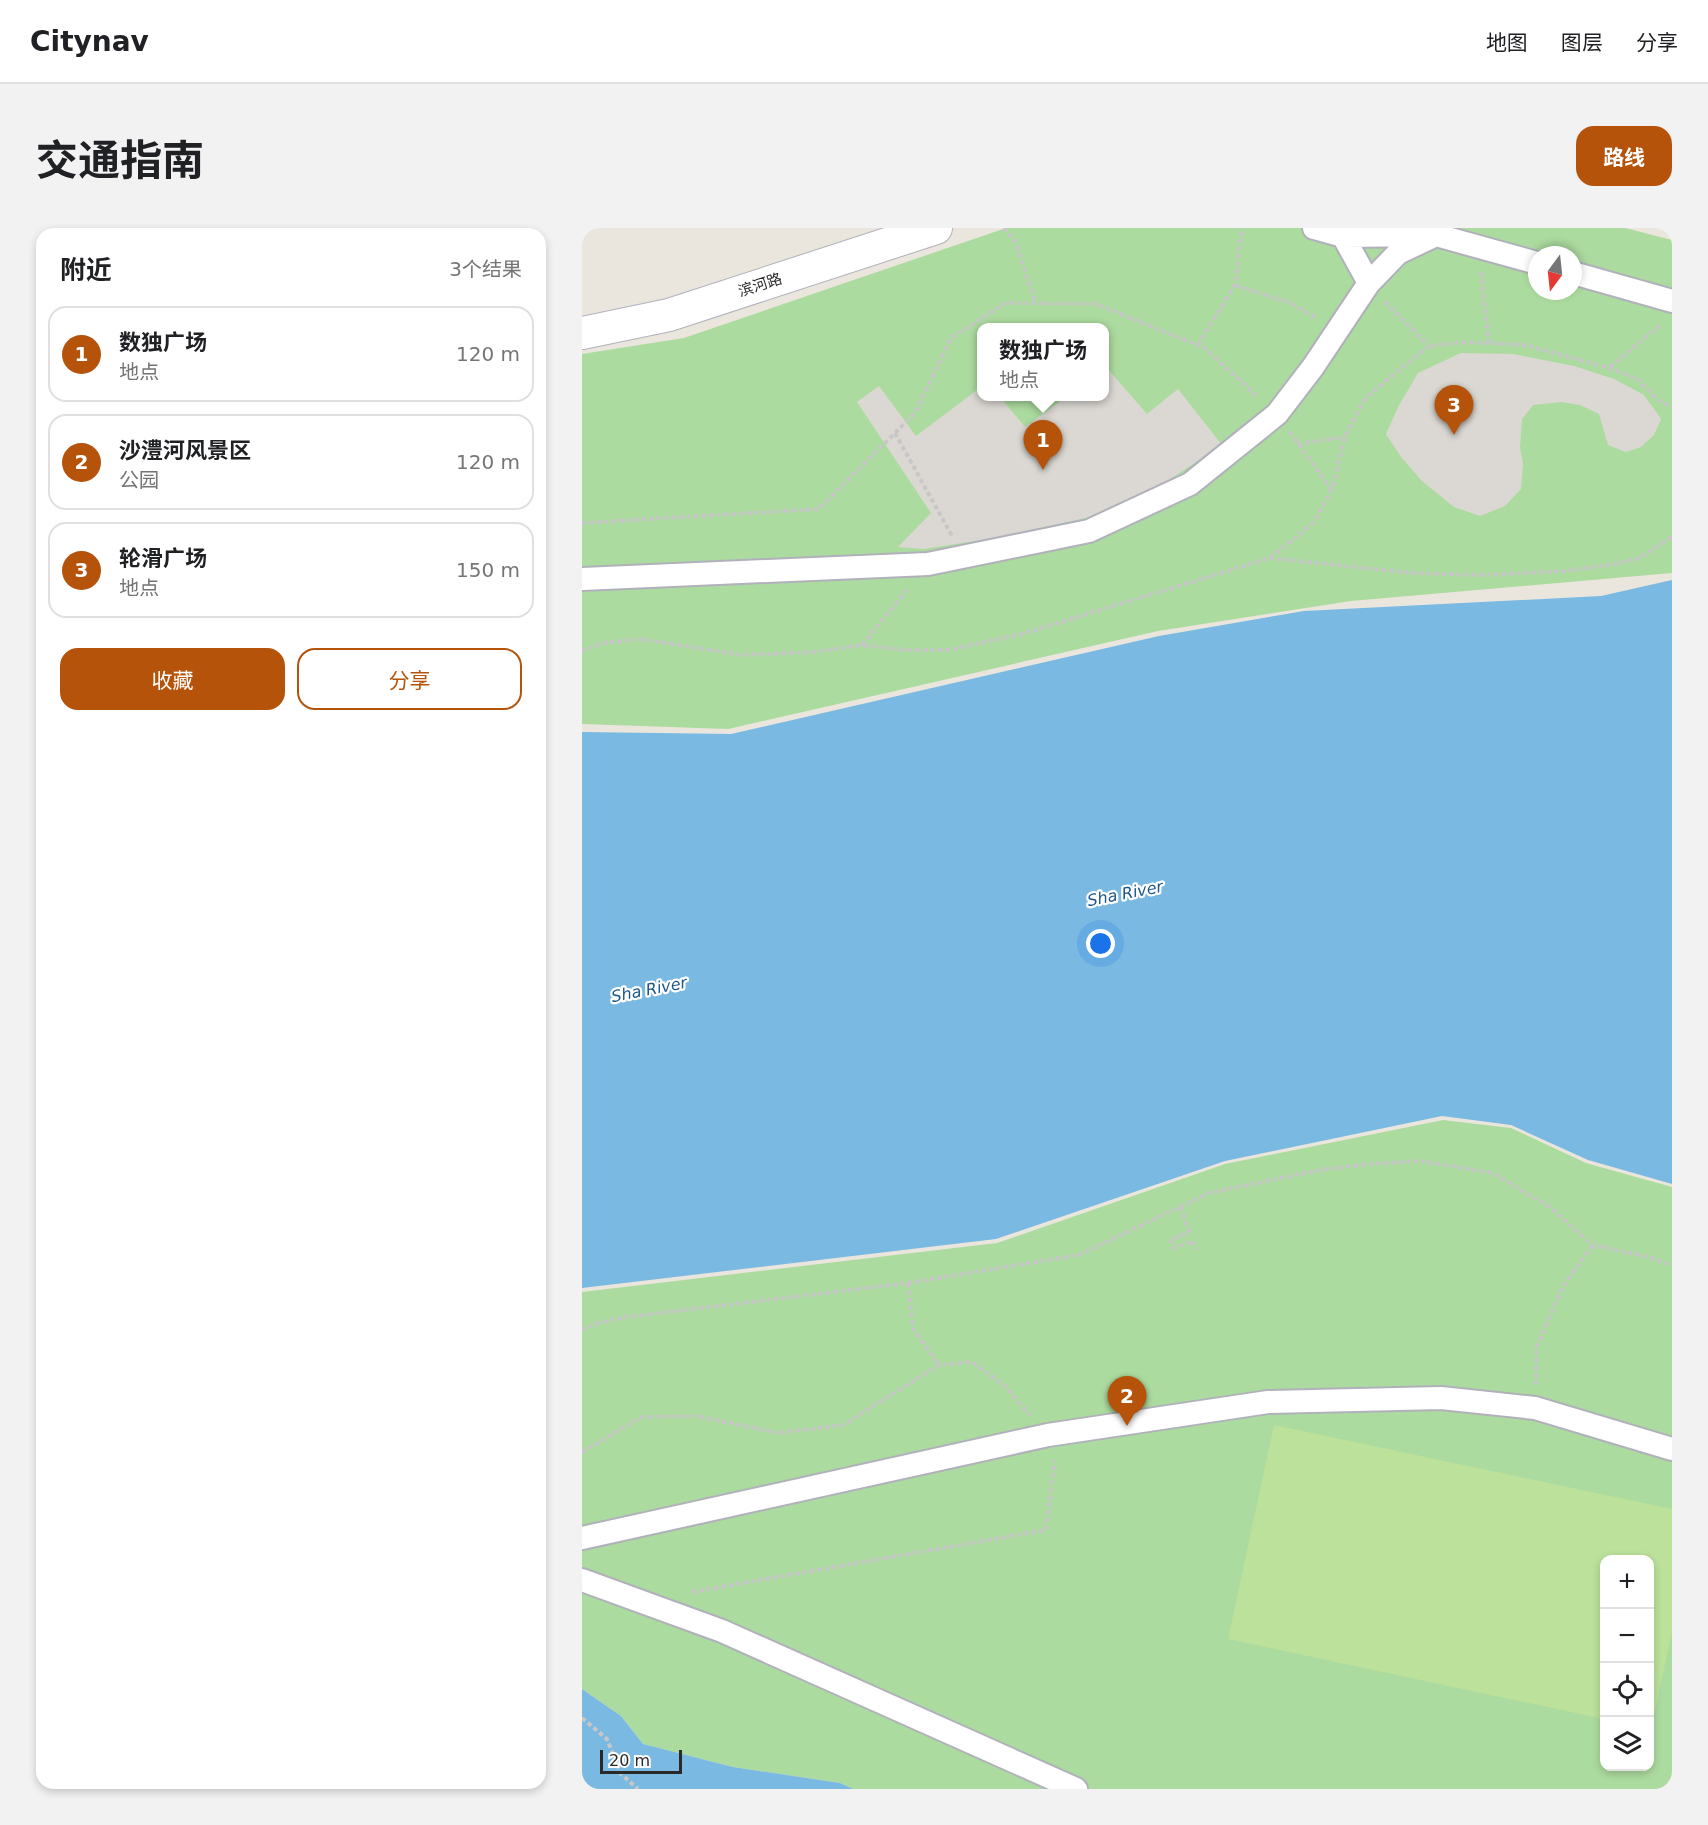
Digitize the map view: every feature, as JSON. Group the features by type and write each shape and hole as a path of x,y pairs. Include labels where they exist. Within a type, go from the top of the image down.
{"street":[{"name":"滨河路","path":"582,333 669,315 936,228"},
{"path":"1314,228 1343,237 1436,234 1528,261"},
{"path":"582,579 928,564 1089,531 1190,484 1277,414 1313,367 1369,283 1398,253 1436,234"},
{"path":"1343,237 1369,283"},
{"path":"1582,276 1672,301"},
{"path":"582,1538 1048,1435 1268,1402 1441,1398 1534,1408 1672,1449"},
{"path":"582,1580 722,1631 1076,1789"}],"path":[{"path":"1004,228 1015,240 1036,303"},
{"path":"1198,345 1235,285 1242,228"},
{"path":"1479,247 1488,343"},
{"path":"1369,283 1388,306 1429,346"},
{"path":"1235,285 1291,303 1337,330"},
{"path":"582,523 819,509 915,413 951,338 1006,303 1096,303 1205,348 1277,414 1332,489"},
{"path":"1609,368 1663,324"},
{"path":"582,651 604,644 640,639 742,656 814,652 862,645 906,650 948,650 1022,634 1270,558 1313,524 1332,489 1345,437 1366,397 1429,346 1466,342 1525,345 1609,368 1638,379 1658,400 1672,407"},
{"path":"895,433 964,557"},
{"path":"1298,444 1345,437"},
{"path":"1270,558 1412,573 1482,575 1565,571 1609,566 1640,558 1672,537"},
{"path":"862,645 928,564"},
{"path":"582,1330 598,1323 627,1317 908,1283 1079,1255 1209,1193 1320,1170 1420,1161 1493,1173 1551,1208 1593,1245 1648,1257 1672,1265"},
{"path":"1181,1207 1189,1232 1171,1240 1174,1248 1193,1241 1196,1250"},
{"path":"1534,1408 1537,1346 1563,1286 1593,1245"},
{"path":"908,1283 913,1328 939,1365"},
{"path":"582,1718 607,1739 621,1774 638,1789"}],"green space":[{"path":"1006,228 1625,228 1672,240 1672,573 1351,601 1158,631 728,729 582,724 582,354 684,338"},
{"path":"1443,1120 1511,1128 1586,1163 1672,1187 1672,1789 853,1789 840,1783 733,1767 643,1744 621,1716 582,1689 582,1292 997,1243 1225,1164"},
{"path":"1274,1425 1672,1509 1672,1631 1654,1715 1654,1555 1600,1555 1600,1718 1228,1639"}],"shaded area":[{"path":"1461,353 1513,354 1574,366 1614,379 1644,395 1661,419 1654,435 1641,447 1626,452 1608,445 1599,414 1580,405 1562,402 1533,405 1522,419 1521,489 1505,506 1480,516 1454,507 1422,481 1401,457 1386,434 1398,407 1418,373"},
{"path":"1109,370 1147,414 1178,389 1222,445 1146,495 1090,517 995,538 923,549 898,547 931,513 857,402 879,386 916,436 977,390 977,401 1003,401 1025,427 1061,401 1109,401"}],"water":[{"name":"Sha River","path":"1672,580 1672,1184 1588,1160 1511,1125 1442,1116 1225,1161 996,1239 582,1288 582,732 731,734 1159,636 1304,611 1601,596"},
{"path":"582,1689 621,1716 643,1744 733,1767 840,1783 853,1789 582,1789"}],"place":[{"name":"轮滑广场","path":"1454,435"},
{"name":"数独广场","path":"1043,470"},
{"name":"沙澧河风景区","path":"1127,1426"}]}
